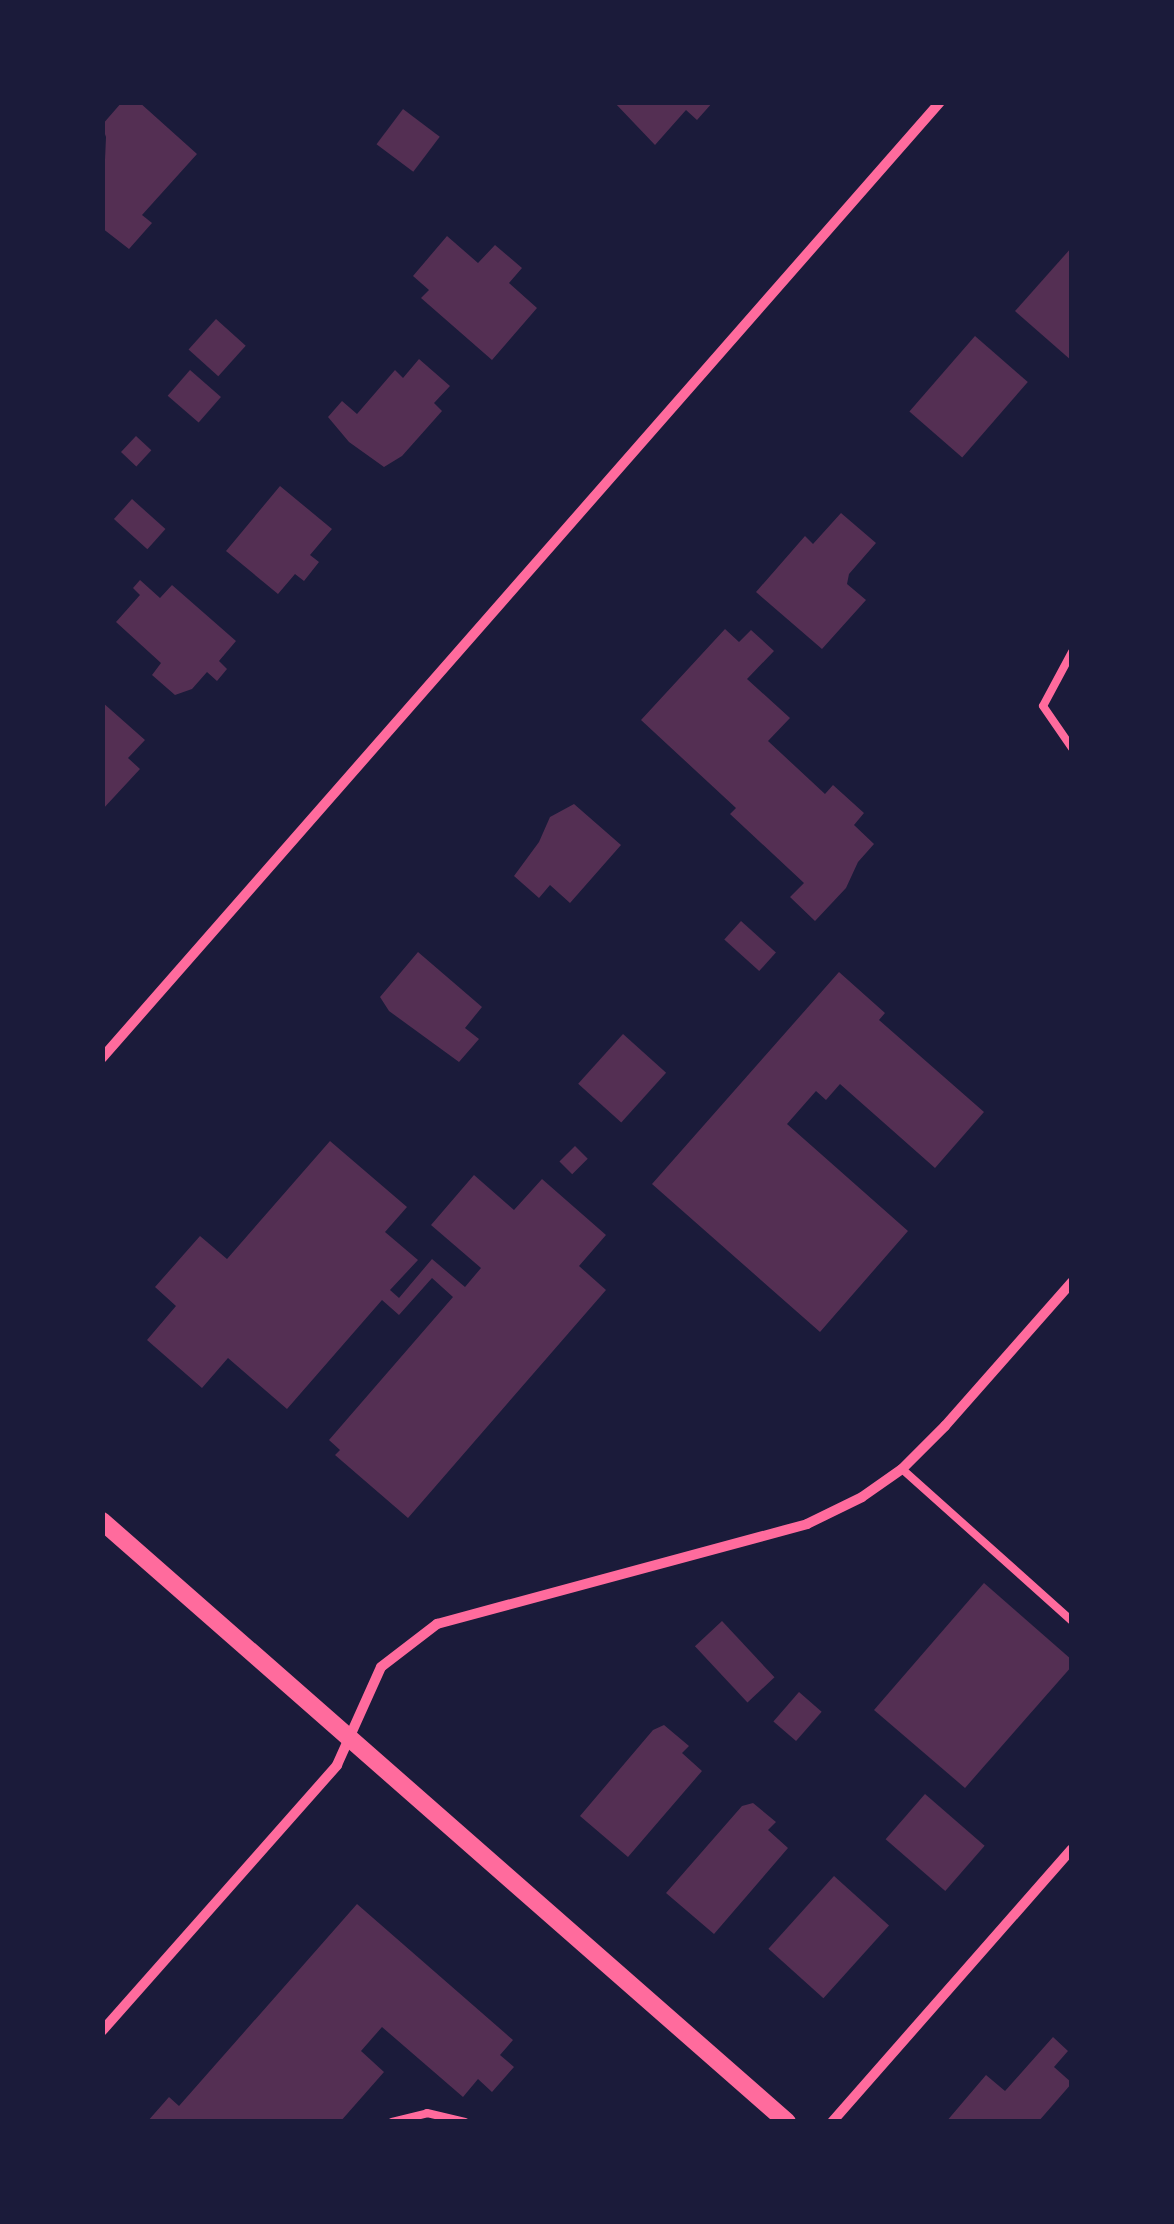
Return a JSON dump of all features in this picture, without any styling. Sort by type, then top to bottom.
[{"type":"street","points":[[102,1058],[940,102]]},
{"type":"street","points":[[102,2031],[337,1766],[381,1667],[437,1624],[807,1524],[862,1497],[902,1469],[1071,1284]]},
{"type":"street","points":[[102,1521],[787,2122]]},
{"type":"street","points":[[832,2122],[1072,1849]]},
{"type":"lane","points":[[1072,652],[1044,706],[1072,748]]},
{"type":"lane","points":[[902,1469],[1072,1621]]},
{"type":"lane","points":[[392,2122],[427,2113],[464,2122]]},
{"type":"building","points":[[122,102],[139,102],[197,154],[142,215],[152,223],[129,249],[102,228],[106,137],[102,125]]},
{"type":"building","points":[[614,102],[713,102],[697,120],[686,110],[655,145]]},
{"type":"building","points":[[403,109],[440,137],[413,172],[377,144]]},
{"type":"building","points":[[447,236],[478,263],[495,245],[522,268],[509,283],[537,308],[492,360],[421,298],[429,290],[413,276]]},
{"type":"building","points":[[1072,247],[1072,361],[1015,311]]},
{"type":"building","points":[[216,319],[246,346],[218,376],[189,349]]},
{"type":"building","points":[[975,336],[1028,382],[962,457],[909,411]]},
{"type":"building","points":[[419,359],[450,386],[434,403],[442,411],[402,456],[384,467],[349,442],[328,417],[342,401],[357,414],[395,370],[403,378]]},
{"type":"building","points":[[190,370],[221,397],[199,423],[168,396]]},
{"type":"building","points":[[136,436],[151,450],[136,466],[121,452]]},
{"type":"building","points":[[280,486],[332,529],[310,555],[319,562],[304,581],[295,574],[278,594],[226,551]]},
{"type":"building","points":[[132,499],[165,529],[147,549],[114,519]]},
{"type":"building","points":[[841,513],[876,543],[849,574],[847,584],[866,600],[822,649],[756,592],[805,536],[813,544]]},
{"type":"building","points":[[140,580],[160,598],[172,585],[236,641],[219,661],[227,669],[217,681],[207,672],[192,689],[175,695],[152,675],[161,663],[116,622],[140,595],[133,588]]},
{"type":"building","points":[[725,629],[739,642],[751,630],[774,651],[747,679],[790,718],[768,741],[825,794],[833,785],[864,813],[854,825],[874,844],[858,862],[846,888],[815,921],[790,897],[804,883],[730,814],[736,808],[641,720]]},
{"type":"building","points":[[102,702],[145,740],[128,758],[140,769],[102,810]]},
{"type":"building","points":[[574,804],[621,845],[570,903],[550,885],[539,898],[514,876],[539,842],[550,817]]},
{"type":"building","points":[[741,921],[776,952],[759,971],[724,940]]},
{"type":"building","points":[[418,952],[482,1007],[465,1028],[479,1039],[459,1062],[389,1011],[380,997]]},
{"type":"building","points":[[839,972],[885,1013],[879,1020],[984,1112],[935,1168],[840,1084],[826,1100],[816,1091],[787,1124],[908,1231],[820,1332],[652,1184]]},
{"type":"building","points":[[623,1034],[666,1073],[621,1123],[578,1084]]},
{"type":"building","points":[[330,1141],[407,1207],[385,1232],[418,1260],[390,1290],[399,1298],[432,1259],[465,1287],[481,1268],[431,1225],[474,1175],[514,1210],[542,1179],[606,1235],[579,1266],[606,1290],[408,1518],[335,1455],[340,1450],[329,1440],[453,1297],[432,1278],[399,1315],[382,1300],[287,1409],[228,1358],[202,1388],[147,1340],[176,1306],[155,1287],[200,1236],[227,1259]]},
{"type":"building","points":[[575,1146],[588,1159],[572,1174],[559,1162]]},
{"type":"building","points":[[984,1583],[1072,1660],[1072,1666],[965,1788],[874,1710]]},
{"type":"building","points":[[722,1621],[775,1677],[747,1703],[695,1646]]},
{"type":"building","points":[[799,1692],[822,1712],[796,1741],[773,1721]]},
{"type":"building","points":[[664,1725],[689,1746],[682,1753],[702,1771],[628,1857],[580,1816],[653,1730]]},
{"type":"building","points":[[925,1794],[985,1846],[945,1891],[886,1839]]},
{"type":"building","points":[[753,1803],[776,1822],[768,1830],[788,1848],[714,1934],[666,1893],[742,1806]]},
{"type":"building","points":[[834,1876],[889,1926],[823,1998],[768,1949]]},
{"type":"building","points":[[357,1904],[513,2040],[500,2055],[514,2067],[492,2092],[478,2079],[463,2097],[382,2027],[361,2051],[384,2072],[340,2122],[147,2122],[169,2097],[179,2106]]},
{"type":"building","points":[[1053,2037],[1068,2051],[1054,2067],[1072,2083],[1038,2122],[946,2122],[986,2075],[1005,2091]]}]
